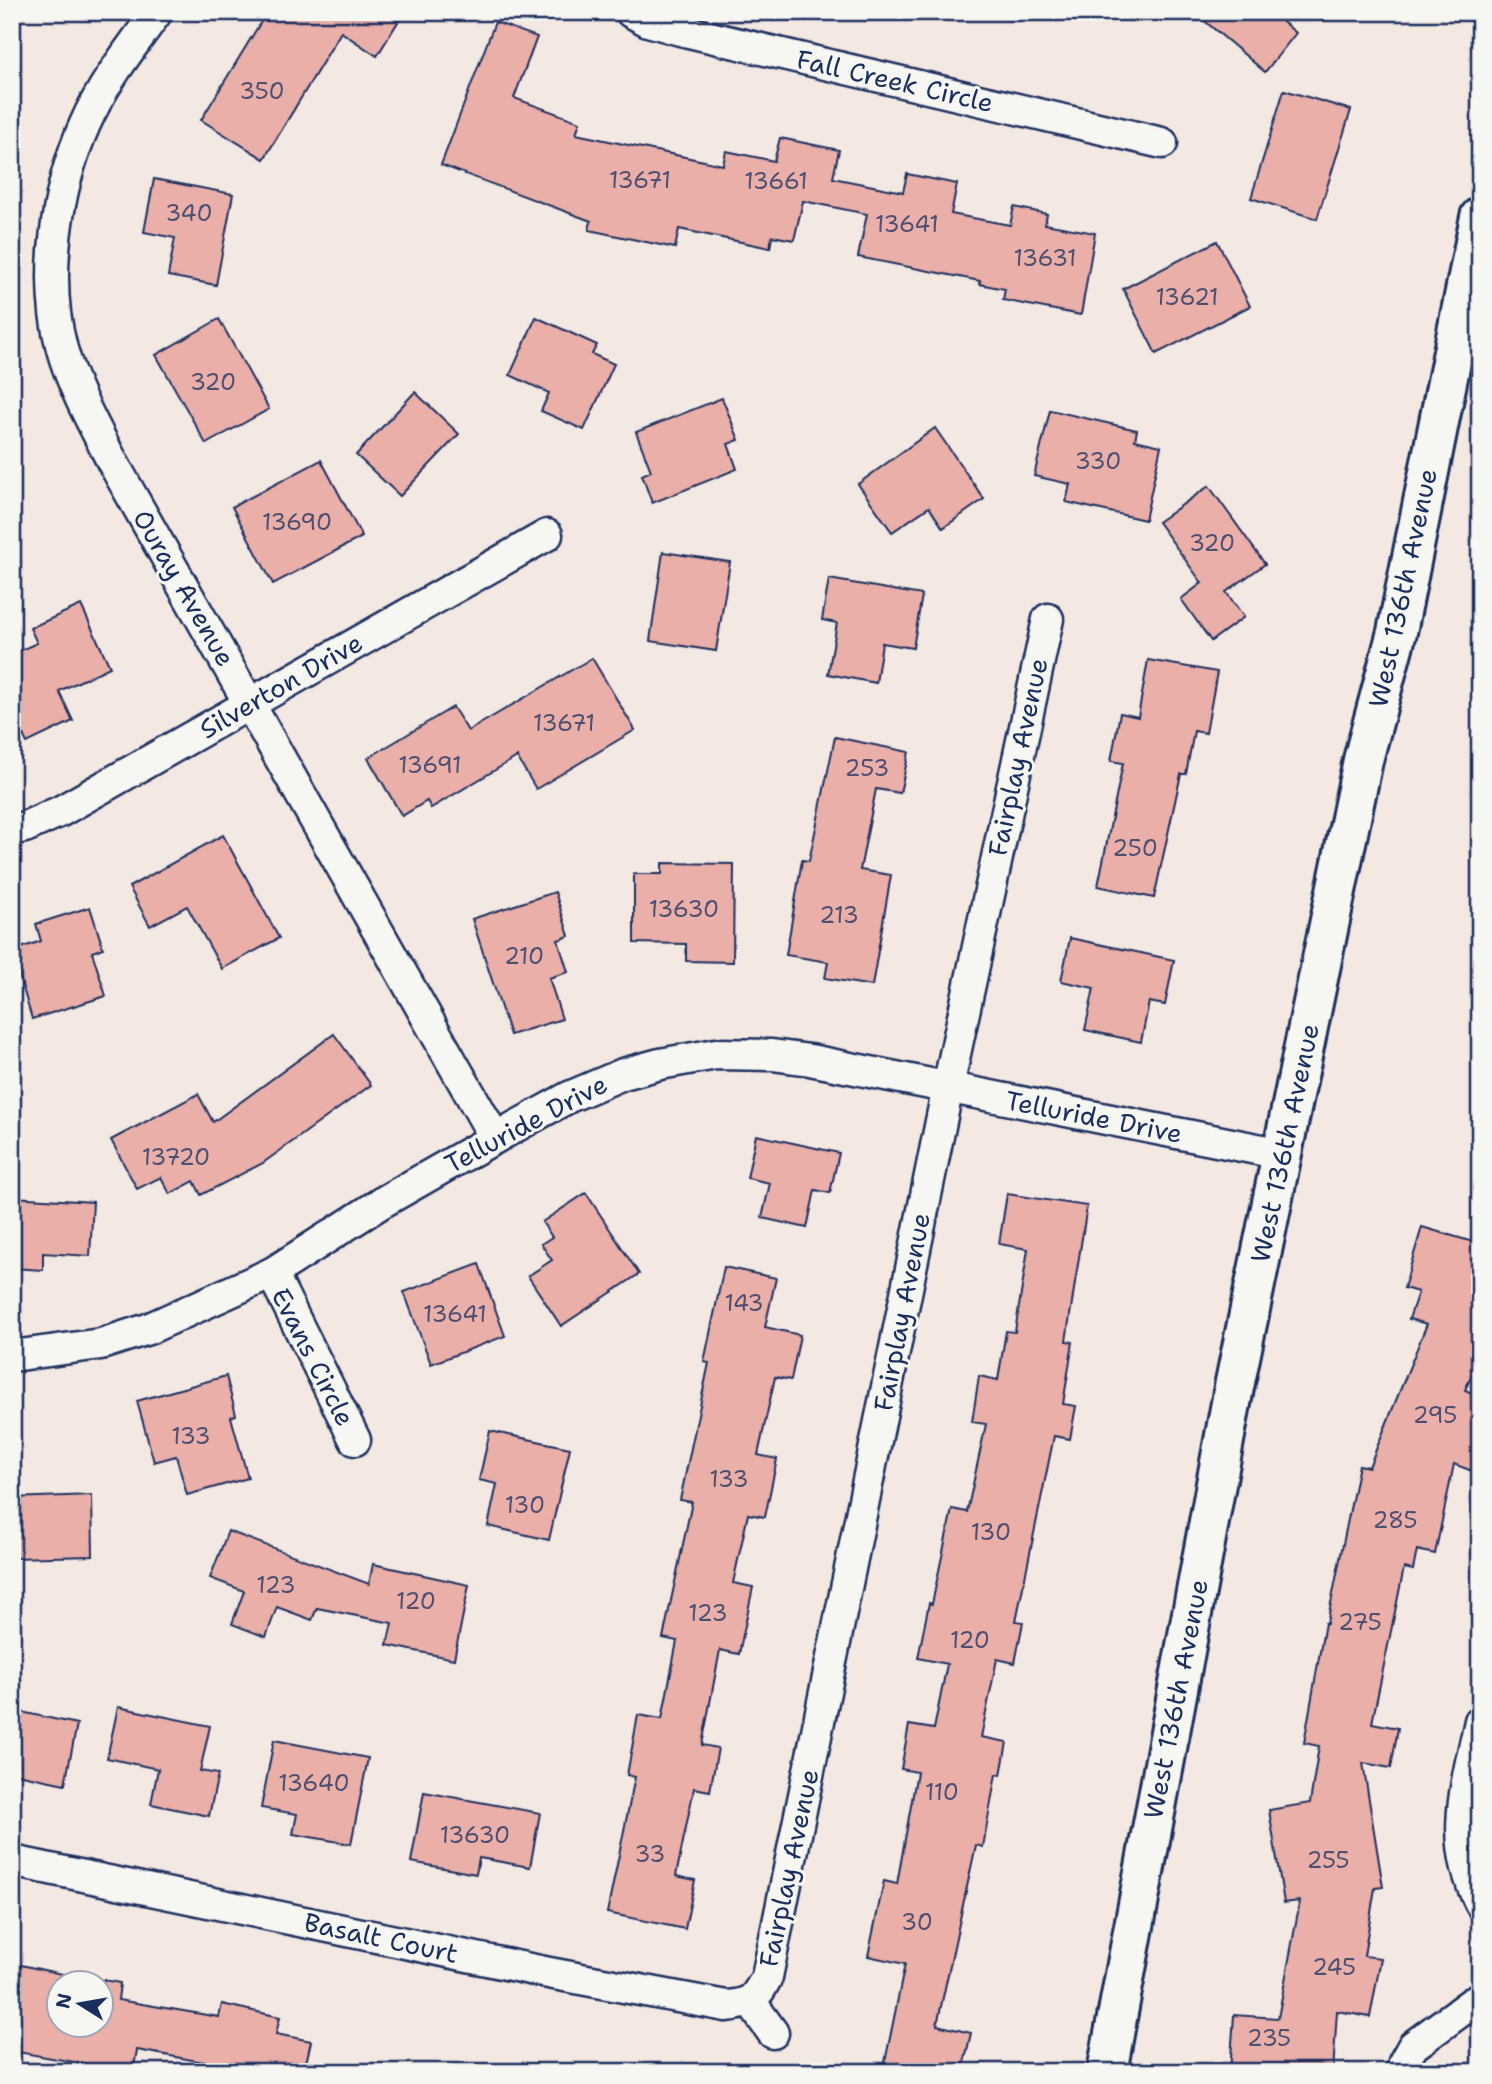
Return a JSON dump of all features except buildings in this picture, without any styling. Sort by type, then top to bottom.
[{"type":"main road","name":"West 136th Avenue","points":[[1107,2072],[1229,1414],[1363,760],[1397,632],[1480,217]]},
{"type":"street","name":"Ouray Avenue","points":[[158,12],[107,83],[85,123],[66,177],[56,228],[54,279],[62,348],[77,392],[112,461],[495,1138]]},
{"type":"street","name":"Fall Creek Circle","points":[[631,12],[648,21],[680,30],[1162,143]]},
{"type":"street","name":"Silverton Drive","points":[[12,830],[26,827],[61,811],[547,535]]},
{"type":"street","name":"Fairplay Avenue","points":[[750,2001],[757,1995],[767,1977],[948,1087],[1048,619]]},
{"type":"street","name":"Telluride Drive","points":[[12,1356],[101,1344],[148,1329],[272,1273],[381,1203],[569,1097],[623,1074],[716,1054],[772,1055],[948,1087],[1282,1154]]},
{"type":"street","name":"Evans Circle","points":[[272,1273],[355,1440]]},
{"type":"street","points":[[1480,1721],[1466,1787],[1461,1834],[1463,1854],[1472,1887],[1480,1903]]},
{"type":"street","name":"Basalt Court","points":[[12,1861],[550,1973],[726,2006],[750,2001]]},
{"type":"street","points":[[1402,2072],[1413,2046],[1480,1997]]},
{"type":"street","points":[[750,2001],[774,2034]]}]
